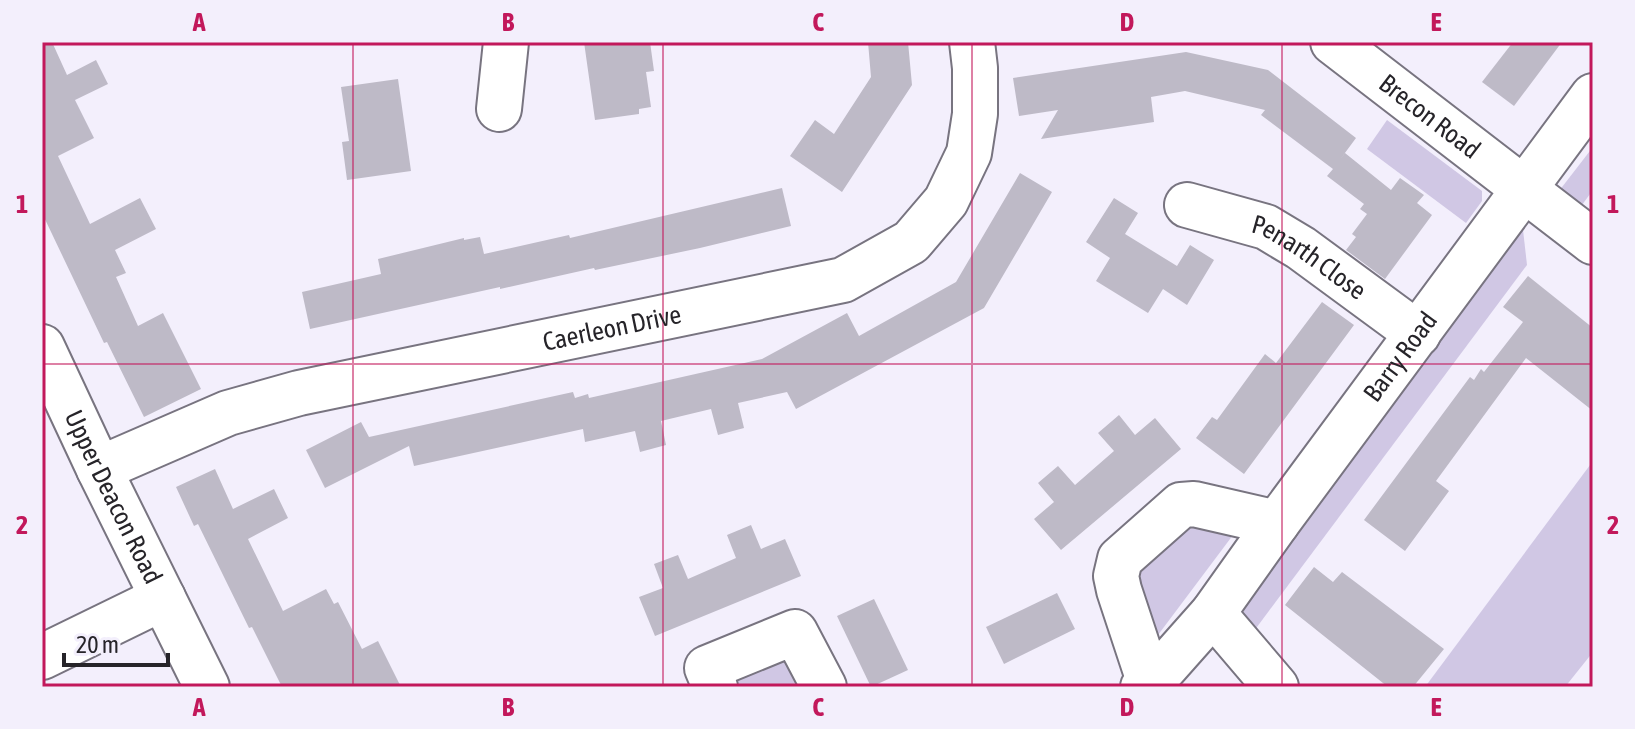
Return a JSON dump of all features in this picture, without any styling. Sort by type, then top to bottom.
[{"type":"street","points":[[499,109],[506,42]]},
{"type":"street","name":"Caerleon Drive","points":[[99,469],[228,413],[299,393],[843,280],[911,242],[946,201],[969,153],[975,114],[972,42]]},
{"type":"street","name":"Brecon Road","points":[[1333,42],[1525,189]]},
{"type":"street","name":"Barry Road","points":[[1146,686],[1213,613],[1593,96]]},
{"type":"street","points":[[1525,189],[1593,242]]},
{"type":"street","name":"Penarth Close","points":[[1187,205],[1266,227],[1301,248],[1418,334]]},
{"type":"street","name":"Upper Deacon Road","points":[[42,347],[207,687]]},
{"type":"street","name":"Barry Road","points":[[1146,686],[1116,576],[1120,559],[1181,505],[1194,504],[1277,523]]},
{"type":"street","points":[[42,657],[163,598]]},
{"type":"street","points":[[1213,613],[1276,687]]},
{"type":"street","points":[[715,687],[707,668],[795,632],[824,687]]},
{"type":"shaded area","points":[[1387,120],[1482,191],[1482,201],[1466,223],[1367,149]]},
{"type":"shaded area","points":[[1593,147],[1593,190],[1579,209],[1559,191]]},
{"type":"shaded area","points":[[1522,221],[1527,265],[1254,631],[1245,616],[1244,599]]},
{"type":"shaded area","points":[[1593,461],[1593,652],[1565,687],[1425,687]]},
{"type":"shaded area","points":[[1175,522],[1239,527],[1149,647],[1127,567]]},
{"type":"shaded area","points":[[782,657],[800,687],[739,687],[734,676]]},
{"type":"building","points":[[42,42],[52,42],[67,75],[96,60],[108,84],[75,100],[94,138],[58,156],[90,224],[140,198],[156,229],[115,250],[126,273],[116,277],[138,326],[163,313],[201,389],[144,417],[107,342],[104,343],[42,213]]},
{"type":"building","points":[[584,42],[650,42],[654,71],[646,72],[651,107],[639,109],[639,114],[595,120]]},
{"type":"building","points":[[868,42],[908,42],[912,85],[842,192],[790,156],[815,120],[834,134],[871,77]]},
{"type":"building","points":[[1513,42],[1562,42],[1514,106],[1482,82]]},
{"type":"building","points":[[1186,52],[1268,70],[1356,138],[1339,161],[1345,153],[1391,190],[1400,178],[1424,195],[1417,203],[1432,215],[1385,279],[1346,250],[1356,237],[1352,234],[1367,214],[1360,209],[1364,204],[1327,176],[1333,169],[1261,115],[1265,110],[1185,91],[1151,97],[1154,122],[1041,139],[1058,110],[1019,116],[1013,78]]},
{"type":"building","points":[[398,79],[411,171],[347,180],[342,142],[349,141],[341,87]]},
{"type":"building","points":[[1020,173],[1052,192],[984,308],[796,409],[787,392],[738,403],[744,428],[718,435],[711,409],[661,421],[666,445],[640,452],[635,431],[585,442],[583,429],[414,466],[409,446],[325,488],[306,450],[361,422],[369,437],[573,392],[575,398],[588,394],[589,398],[762,359],[847,313],[859,336],[956,282]]},
{"type":"building","points":[[782,188],[791,226],[700,248],[500,287],[310,329],[302,292],[381,274],[378,259],[480,237],[484,254],[569,235],[570,238]]},
{"type":"building","points":[[1114,198],[1138,213],[1125,234],[1177,266],[1190,245],[1214,260],[1187,305],[1163,289],[1148,313],[1096,281],[1110,258],[1086,242]]},
{"type":"building","points":[[1528,276],[1593,328],[1593,411],[1526,358],[1436,481],[1449,491],[1405,551],[1364,520],[1470,377],[1474,380],[1481,369],[1484,372],[1523,322],[1503,307]]},
{"type":"building","points":[[1322,302],[1354,325],[1244,474],[1196,438],[1212,417],[1217,420],[1265,354],[1276,363]]},
{"type":"building","points":[[1119,415],[1135,435],[1155,418],[1181,449],[1061,550],[1034,519],[1054,502],[1038,483],[1058,466],[1075,485],[1114,451],[1098,433]]},
{"type":"building","points":[[215,469],[233,509],[274,489],[288,518],[248,539],[283,611],[326,589],[334,604],[338,602],[362,649],[378,641],[401,687],[282,687],[176,487]]},
{"type":"building","points":[[751,525],[761,549],[785,539],[801,576],[655,636],[639,597],[663,588],[654,564],[678,555],[688,579],[736,558],[727,535]]},
{"type":"building","points":[[1314,567],[1333,582],[1342,572],[1444,649],[1413,687],[1388,687],[1285,605]]},
{"type":"building","points":[[1057,593],[1075,629],[1004,664],[986,627]]},
{"type":"building","points":[[874,599],[908,670],[871,687],[837,616]]}]
